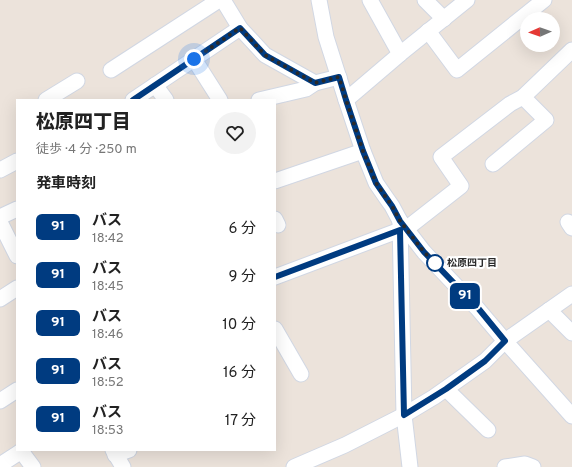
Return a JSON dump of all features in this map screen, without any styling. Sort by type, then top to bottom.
[{"type":"street","points":[[111,70],[219,0]]},
{"type":"street","points":[[224,0],[240,28],[265,55],[315,83]]},
{"type":"street","points":[[319,0],[326,37],[363,151],[376,183],[392,206],[402,227],[478,308],[505,341],[572,416]]},
{"type":"street","points":[[370,0],[400,54]]},
{"type":"street","points":[[425,0],[444,19]]},
{"type":"street","points":[[346,100],[467,0]]},
{"type":"street","points":[[428,31],[457,70],[544,0]]},
{"type":"street","points":[[134,99],[240,28]]},
{"type":"street","points":[[276,277],[402,227],[461,186],[441,157],[510,104],[523,96],[571,55]]},
{"type":"street","points":[[194,59],[219,99]]},
{"type":"street","points":[[263,99],[306,89],[315,83],[339,77]]},
{"type":"street","points":[[48,99],[77,81]]},
{"type":"street","points":[[155,85],[165,99]]},
{"type":"street","points":[[493,164],[546,120],[523,96]]},
{"type":"street","points":[[276,181],[363,151]]},
{"type":"street","points":[[0,170],[16,162]]},
{"type":"street","points":[[16,210],[1,226],[16,254]]},
{"type":"street","points":[[402,227],[404,415],[410,467]]},
{"type":"street","points":[[0,299],[16,289]]},
{"type":"street","points":[[294,467],[314,463],[345,445],[404,415],[446,389],[485,361],[505,341],[572,294]]},
{"type":"street","points":[[549,310],[572,333]]},
{"type":"street","points":[[276,331],[301,374]]},
{"type":"street","points":[[446,389],[488,430]]},
{"type":"street","points":[[0,401],[16,391]]},
{"type":"street","points":[[0,465],[21,451]]},
{"type":"street","points":[[23,451],[33,467]]},
{"type":"street","points":[[505,467],[525,464],[534,467]]},
{"type":"bus line","name":"91","points":[[134,99],[240,28],[265,55],[315,83],[339,77],[363,151],[376,183],[392,206],[400,221],[424,252],[478,308],[505,341],[485,361],[446,389],[404,415],[400,230],[276,277]]},
{"type":"place","name":"松原四丁目","points":[[435,263]]},
{"type":"route","points":[[194,59],[240,28],[265,55],[315,83],[339,77],[363,151],[376,183],[392,206],[400,221],[424,252],[435,263]]}]
